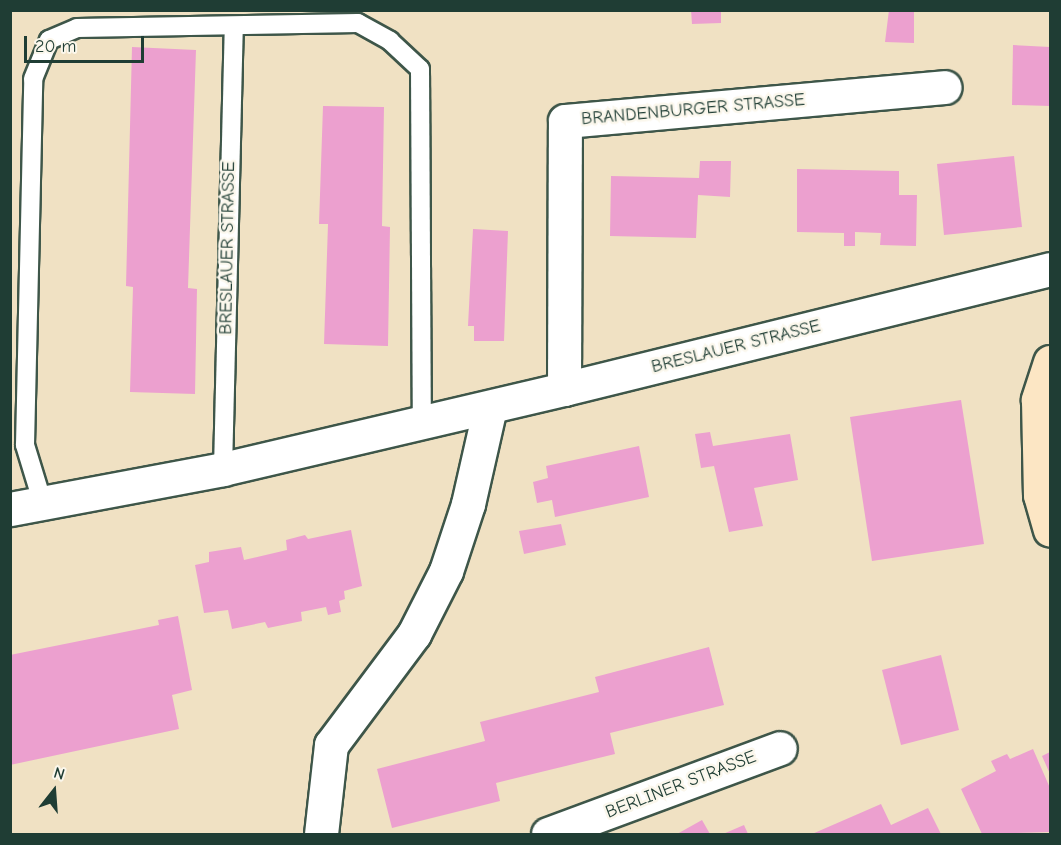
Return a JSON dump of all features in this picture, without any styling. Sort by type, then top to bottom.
[{"type":"main road","points":[[1050,362],[1038,400],[1040,495],[1050,530]]},
{"type":"street","name":"BRANDENBURGER STRASSE","points":[[564,389],[565,121],[944,87]]},
{"type":"street","name":"BRESLAUER STRASSE","points":[[10,509],[223,469],[490,407],[1050,269]]},
{"type":"street","points":[[321,834],[332,745],[414,634],[446,571],[468,504],[490,407]]},
{"type":"street","name":"BERLINER STRASSE","points":[[548,834],[780,748]]},
{"type":"lane","points":[[43,504],[25,444],[33,79],[49,40],[77,28],[358,23],[390,41],[420,69],[422,422]]},
{"type":"lane","name":"BRESLAUER STRASSE","points":[[223,469],[234,26]]},
{"type":"building","points":[[691,10],[721,10],[721,23],[692,24]]},
{"type":"building","points":[[889,10],[914,10],[914,43],[885,42]]},
{"type":"building","points":[[1013,45],[1050,47],[1050,106],[1012,105]]},
{"type":"building","points":[[132,47],[196,50],[188,288],[197,289],[195,394],[130,392],[133,287],[126,286]]},
{"type":"building","points":[[323,106],[384,107],[382,226],[390,227],[388,346],[324,344],[328,224],[319,224]]},
{"type":"building","points":[[1014,156],[1022,227],[944,235],[937,164]]},
{"type":"building","points":[[700,161],[731,161],[730,197],[698,195],[696,238],[610,236],[611,176],[699,178]]},
{"type":"building","points":[[797,169],[899,171],[899,195],[917,195],[916,246],[880,245],[881,233],[855,232],[855,246],[844,246],[844,233],[797,232]]},
{"type":"building","points":[[473,229],[508,231],[504,341],[474,341],[474,326],[468,326]]},
{"type":"building","points":[[961,400],[984,544],[872,561],[850,417]]},
{"type":"building","points":[[710,432],[713,446],[790,434],[798,480],[754,488],[763,526],[729,532],[714,466],[701,468],[695,434]]},
{"type":"building","points":[[639,446],[649,497],[555,517],[552,500],[537,503],[533,482],[548,478],[546,466]]},
{"type":"building","points":[[561,524],[566,545],[524,554],[519,531]]},
{"type":"building","points":[[351,530],[362,586],[344,591],[345,599],[339,601],[341,612],[328,615],[326,607],[301,612],[302,621],[268,628],[265,622],[232,629],[228,610],[204,613],[195,565],[209,562],[209,552],[241,547],[244,560],[287,550],[286,540],[305,535],[308,539]]},
{"type":"building","points":[[178,616],[192,690],[172,695],[179,729],[10,765],[10,655],[159,625],[158,620]]},
{"type":"building","points":[[709,647],[724,705],[610,733],[615,754],[496,783],[500,801],[392,828],[377,769],[485,741],[480,722],[599,692],[595,677]]},
{"type":"building","points":[[941,655],[959,730],[901,745],[882,670]]},
{"type":"building","points":[[1033,749],[1050,788],[1050,832],[982,834],[961,789],[996,771],[991,761],[1007,754],[1010,759]]},
{"type":"building","points":[[1050,752],[1050,774],[1042,756]]},
{"type":"building","points":[[881,804],[891,825],[928,808],[941,834],[812,834]]},
{"type":"building","points":[[702,820],[710,834],[677,834]]},
{"type":"building","points":[[744,825],[748,834],[723,834]]}]
